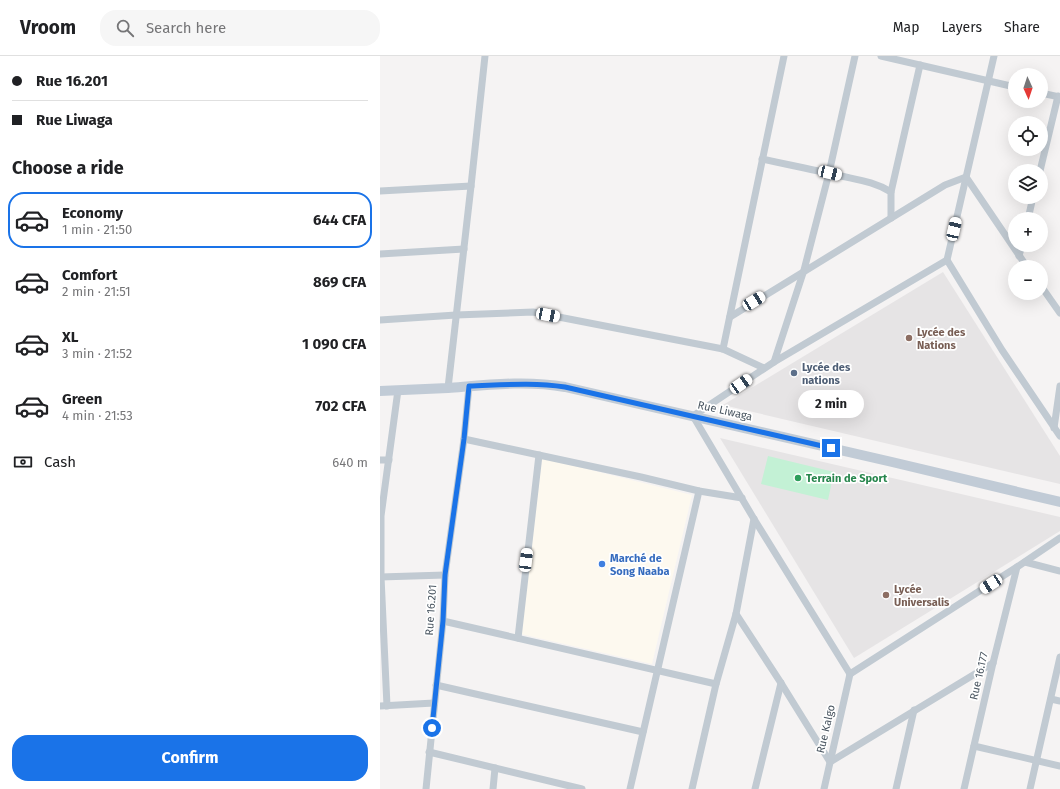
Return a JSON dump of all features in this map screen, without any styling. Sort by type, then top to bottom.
[{"type":"main road","name":"Rue Liwaga","points":[[380,391],[469,386],[531,384],[554,385],[1060,502]]},
{"type":"street","points":[[448,388],[485,56]]},
{"type":"street","points":[[723,349],[784,56]]},
{"type":"street","points":[[774,362],[804,270],[830,173],[855,56]]},
{"type":"street","points":[[881,56],[1008,85]]},
{"type":"street","points":[[994,56],[947,260],[1002,350],[1060,435]]},
{"type":"street","points":[[891,218],[891,192],[920,65]]},
{"type":"street","points":[[1042,164],[1059,96],[1048,94]]},
{"type":"street","points":[[762,159],[875,184],[891,192]]},
{"type":"street","points":[[730,317],[945,184],[966,177]]},
{"type":"street","points":[[966,177],[1022,260]]},
{"type":"street","points":[[380,191],[471,186]]},
{"type":"street","points":[[380,254],[464,249]]},
{"type":"street","points":[[1019,256],[1020,252]]},
{"type":"street","points":[[947,260],[764,368],[693,416],[754,519],[850,674],[1060,538]]},
{"type":"street","points":[[1048,296],[1060,313]]},
{"type":"street","points":[[380,320],[533,312],[723,349],[764,368]]},
{"type":"street","name":"Rue 16.201","points":[[426,789],[443,621],[445,575],[464,439],[469,386]]},
{"type":"street","points":[[1054,428],[1060,386]]},
{"type":"street","points":[[398,390],[380,516],[383,706],[434,703]]},
{"type":"street","points":[[464,439],[699,491],[742,498]]},
{"type":"street","points":[[518,638],[539,455]]},
{"type":"street","points":[[380,460],[389,460]]},
{"type":"street","points":[[630,789],[699,491]]},
{"type":"street","points":[[692,789],[716,684],[736,614],[754,519]]},
{"type":"street","points":[[1025,562],[1060,571]]},
{"type":"street","name":"Rue 16.177","points":[[964,789],[1017,567]]},
{"type":"street","points":[[381,577],[445,575]]},
{"type":"street","points":[[736,614],[782,683],[830,762],[993,663]]},
{"type":"street","points":[[443,621],[716,684]]},
{"type":"street","points":[[1030,789],[1060,657]]},
{"type":"street","name":"Rue Kalgo","points":[[824,789],[850,674]]},
{"type":"street","points":[[755,789],[782,683]]},
{"type":"street","points":[[436,685],[643,732]]},
{"type":"street","points":[[1050,699],[1060,701]]},
{"type":"street","points":[[896,789],[914,710]]},
{"type":"street","points":[[974,746],[1060,766]]},
{"type":"street","points":[[429,752],[582,789]]},
{"type":"street","points":[[493,789],[495,768]]},
{"type":"shaded area","name":"Lycée des Nations","points":[[943,272],[1060,456],[1060,484],[723,405]]},
{"type":"shaded area","name":"Lycée Universalis","points":[[720,438],[1060,517],[1060,531],[854,658]]},
{"type":"shaded area","name":"Marché de Song Naaba","points":[[542,458],[692,495],[652,664],[521,634]]},
{"type":"green space","name":"Terrain de Sport","points":[[768,456],[834,472],[828,500],[761,484]]},
{"type":"place","name":"Lycée des Nations","points":[[909,338]]},
{"type":"place","name":"Lycée des nations","points":[[794,373]]},
{"type":"place","name":"Terrain de Sport","points":[[798,478]]},
{"type":"place","name":"Marché de Song Naaba","points":[[602,564]]},
{"type":"place","name":"Lycée Universalis","points":[[886,595]]},
{"type":"route","points":[[432,728],[443,621],[445,575],[464,439],[469,386],[531,384],[554,385],[831,448]]}]
